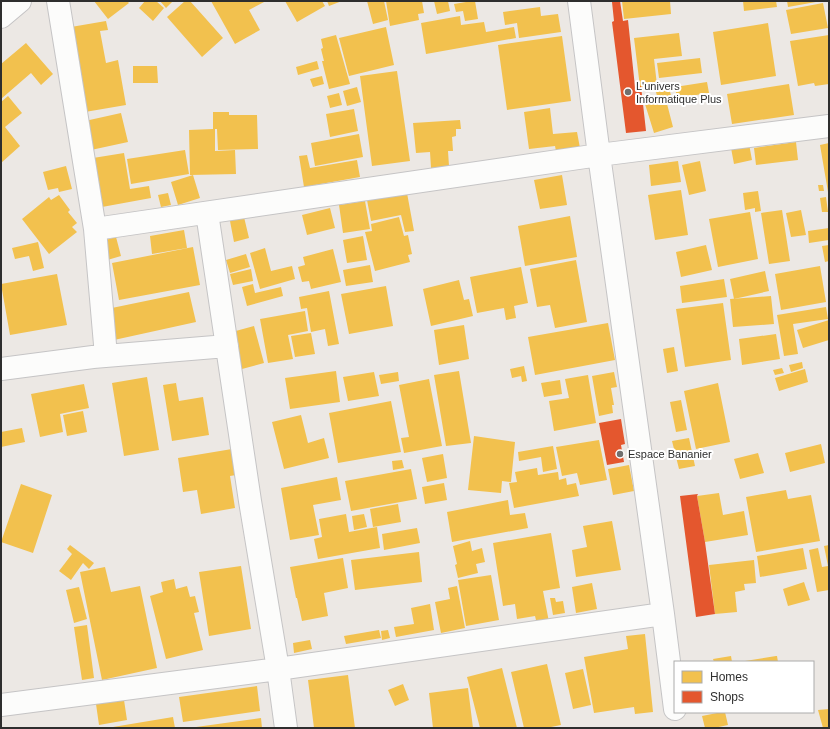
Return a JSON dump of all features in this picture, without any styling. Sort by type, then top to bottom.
[{"type":"street","points":[[1,17],[20,1]]},
{"type":"street","points":[[58,1],[95,229],[106,356]]},
{"type":"street","points":[[579,1],[674,701]]},
{"type":"street","points":[[95,229],[599,155],[829,126]]},
{"type":"street","points":[[207,213],[286,728]]},
{"type":"street","points":[[1,369],[93,357],[227,346]]},
{"type":"street","points":[[1,705],[278,669],[663,614]]},
{"type":"street","points":[[675,713],[677,728]]},
{"type":"building: Homes","points":[[94,1],[127,1],[129,3],[108,19]]},
{"type":"building: Homes","points":[[145,1],[156,1],[164,8],[153,21],[139,8]]},
{"type":"building: Homes","points":[[160,1],[173,1],[166,8]]},
{"type":"building: Homes","points":[[185,1],[190,1],[223,38],[202,57],[167,17]]},
{"type":"building: Homes","points":[[211,1],[266,1],[249,10],[260,30],[235,44]]},
{"type":"building: Homes","points":[[285,1],[322,1],[325,6],[297,22]]},
{"type":"building: Homes","points":[[327,1],[342,1],[329,6]]},
{"type":"building: Homes","points":[[367,1],[384,1],[388,20],[373,24]]},
{"type":"building: Homes","points":[[386,1],[422,1],[424,13],[418,14],[419,20],[390,26]]},
{"type":"building: Homes","points":[[434,1],[448,1],[450,11],[437,14]]},
{"type":"building: Homes","points":[[475,1],[478,19],[465,21],[463,11],[456,12],[454,4]]},
{"type":"building: Homes","points":[[622,1],[670,1],[671,14],[624,19]]},
{"type":"building: Homes","points":[[743,1],[776,1],[777,7],[744,11]]},
{"type":"building: Homes","points":[[787,1],[816,1],[816,2],[788,7]]},
{"type":"building: Homes","points":[[823,3],[828,28],[791,34],[786,10]]},
{"type":"building: Homes","points":[[540,7],[541,16],[558,14],[561,32],[519,38],[517,23],[505,25],[503,12]]},
{"type":"building: Homes","points":[[460,16],[461,25],[484,22],[486,32],[514,27],[516,38],[426,54],[421,23]]},
{"type":"building: Homes","points":[[106,21],[108,30],[100,31],[106,63],[118,60],[126,105],[85,112],[71,27]]},
{"type":"building: Homes","points":[[768,23],[776,76],[721,85],[713,32]]},
{"type":"building: Homes","points":[[386,27],[394,65],[349,76],[339,38]]},
{"type":"building: Homes","points":[[679,33],[682,56],[654,59],[657,85],[640,87],[634,38]]},
{"type":"building: Homes","points":[[336,35],[350,84],[329,89],[322,61],[324,61],[321,49],[323,48],[321,39]]},
{"type":"building: Homes","points":[[829,35],[829,84],[815,86],[814,83],[798,86],[790,41]]},
{"type":"building: Homes","points":[[562,36],[571,101],[507,110],[498,45]]},
{"type":"building: Homes","points":[[26,43],[53,74],[41,85],[31,73],[1,99],[1,64]]},
{"type":"building: Homes","points":[[700,58],[702,73],[659,78],[657,63]]},
{"type":"building: Homes","points":[[317,61],[319,69],[298,75],[296,67]]},
{"type":"building: Homes","points":[[133,66],[157,66],[158,83],[133,83]]},
{"type":"building: Homes","points":[[397,71],[410,161],[372,166],[360,76]]},
{"type":"building: Homes","points":[[322,76],[324,84],[313,87],[310,79]]},
{"type":"building: Homes","points":[[707,82],[709,93],[677,98],[675,87]]},
{"type":"building: Homes","points":[[789,84],[794,115],[732,124],[727,94]]},
{"type":"building: Homes","points":[[357,87],[361,102],[347,106],[343,91]]},
{"type":"building: Homes","points":[[669,88],[672,99],[666,100],[673,127],[654,133],[645,104],[658,100],[656,92]]},
{"type":"building: Homes","points":[[339,93],[342,105],[330,108],[327,96]]},
{"type":"building: Homes","points":[[8,96],[22,113],[5,127],[20,146],[1,163],[1,102]]},
{"type":"building: Homes","points":[[550,108],[553,134],[577,132],[580,148],[556,151],[555,146],[529,149],[524,112]]},
{"type":"building: Homes","points":[[354,109],[358,131],[330,137],[326,114]]},
{"type":"building: Homes","points":[[213,112],[229,112],[229,115],[257,115],[258,149],[218,150],[217,129],[215,129],[215,151],[235,150],[236,174],[190,175],[189,130],[213,129]]},
{"type":"building: Homes","points":[[121,113],[128,142],[91,150],[85,121]]},
{"type":"building: Homes","points":[[460,120],[461,129],[456,129],[456,136],[452,137],[453,151],[448,151],[449,166],[431,168],[430,152],[416,153],[413,123]]},
{"type":"building: Homes","points":[[359,134],[363,157],[315,166],[311,143]]},
{"type":"building: Homes","points":[[796,142],[798,160],[756,165],[754,148]]},
{"type":"building: Homes","points":[[829,143],[829,192],[828,192],[820,145]]},
{"type":"building: Homes","points":[[749,144],[752,160],[734,164],[731,148]]},
{"type":"building: Homes","points":[[185,150],[189,174],[131,184],[127,159]]},
{"type":"building: Homes","points":[[124,153],[130,189],[149,186],[151,198],[102,207],[93,158]]},
{"type":"building: Homes","points":[[307,155],[310,168],[357,160],[360,177],[304,187],[299,156]]},
{"type":"building: Homes","points":[[678,161],[681,182],[651,186],[649,165]]},
{"type":"building: Homes","points":[[700,161],[706,191],[689,195],[682,165]]},
{"type":"building: Homes","points":[[66,166],[72,189],[59,192],[58,188],[48,190],[43,172]]},
{"type":"building: Homes","points":[[193,175],[200,198],[178,205],[171,182]]},
{"type":"building: Homes","points":[[562,175],[567,205],[540,209],[534,180]]},
{"type":"building: Homes","points":[[818,185],[823,185],[824,191],[819,191]]},
{"type":"building: Homes","points":[[681,190],[688,235],[655,240],[648,195]]},
{"type":"building: Homes","points":[[758,191],[761,211],[755,212],[755,208],[745,210],[743,193]]},
{"type":"building: Homes","points":[[168,193],[171,205],[161,207],[158,195]]},
{"type":"building: Homes","points":[[407,193],[414,231],[405,232],[401,215],[371,221],[367,200]]},
{"type":"building: Homes","points":[[59,195],[70,210],[68,212],[77,223],[72,227],[77,232],[49,254],[22,219],[49,197],[51,200]]},
{"type":"building: Homes","points":[[826,197],[828,212],[822,212],[820,198]]},
{"type":"building: Homes","points":[[365,201],[370,229],[343,233],[339,205]]},
{"type":"building: Homes","points":[[330,208],[335,228],[307,235],[302,215]]},
{"type":"building: Homes","points":[[782,210],[790,261],[769,264],[761,213]]},
{"type":"building: Homes","points":[[801,210],[806,235],[791,237],[786,213]]},
{"type":"building: Homes","points":[[750,212],[758,259],[718,267],[709,219]]},
{"type":"building: Homes","points":[[570,216],[577,257],[525,266],[518,226]]},
{"type":"building: Homes","points":[[244,217],[249,238],[234,242],[230,221]]},
{"type":"building: Homes","points":[[399,217],[404,236],[408,235],[412,254],[408,255],[410,262],[375,271],[365,232],[372,231],[371,224]]},
{"type":"building: Homes","points":[[829,228],[829,240],[809,243],[808,231]]},
{"type":"building: Homes","points":[[184,230],[187,248],[152,254],[150,236]]},
{"type":"building: Homes","points":[[363,236],[367,260],[347,263],[343,240]]},
{"type":"building: Homes","points":[[116,237],[121,256],[104,261],[99,242]]},
{"type":"building: Homes","points":[[38,242],[44,268],[33,271],[29,256],[15,259],[12,248]]},
{"type":"building: Homes","points":[[706,245],[712,270],[681,277],[676,252]]},
{"type":"building: Homes","points":[[829,245],[829,261],[825,262],[822,246]]},
{"type":"building: Homes","points":[[193,247],[200,285],[119,300],[112,263]]},
{"type":"building: Homes","points":[[265,248],[271,271],[292,266],[295,279],[260,289],[250,253]]},
{"type":"building: Homes","points":[[333,249],[341,282],[311,289],[309,281],[302,282],[298,267],[305,265],[303,257]]},
{"type":"building: Homes","points":[[246,254],[250,267],[230,273],[226,260]]},
{"type":"building: Homes","points":[[576,260],[587,322],[555,328],[550,305],[537,307],[530,269]]},
{"type":"building: Homes","points":[[370,265],[373,282],[346,286],[343,270]]},
{"type":"building: Homes","points":[[820,266],[826,302],[781,310],[775,274]]},
{"type":"building: Homes","points":[[521,267],[528,303],[514,306],[516,318],[506,320],[504,308],[477,313],[470,277]]},
{"type":"building: Homes","points":[[251,269],[253,281],[233,285],[230,274]]},
{"type":"building: Homes","points":[[765,271],[769,291],[734,299],[730,279]]},
{"type":"building: Homes","points":[[57,274],[67,325],[10,335],[1,284]]},
{"type":"building: Homes","points":[[724,279],[727,297],[682,303],[680,286]]},
{"type":"building: Homes","points":[[459,280],[464,300],[469,299],[473,316],[431,326],[423,289]]},
{"type":"building: Homes","points":[[253,284],[255,293],[281,287],[283,296],[247,306],[242,287]]},
{"type":"building: Homes","points":[[386,286],[393,326],[349,334],[341,294]]},
{"type":"building: Homes","points":[[329,291],[339,344],[328,346],[325,329],[311,332],[307,308],[301,309],[299,297]]},
{"type":"building: Homes","points":[[189,292],[196,322],[114,340],[107,309]]},
{"type":"building: Homes","points":[[771,296],[774,324],[733,327],[730,299]]},
{"type":"building: Homes","points":[[723,303],[731,360],[685,367],[676,309]]},
{"type":"building: Homes","points":[[826,307],[828,319],[793,324],[798,354],[784,356],[777,315]]},
{"type":"building: Homes","points":[[305,311],[308,331],[288,335],[293,359],[268,363],[260,319]]},
{"type":"building: Homes","points":[[829,320],[829,340],[803,348],[797,330]]},
{"type":"building: Homes","points":[[608,323],[615,360],[535,375],[528,337]]},
{"type":"building: Homes","points":[[464,325],[469,359],[439,365],[434,330]]},
{"type":"building: Homes","points":[[254,326],[264,363],[242,369],[232,332]]},
{"type":"building: Homes","points":[[311,333],[315,354],[295,357],[291,336]]},
{"type":"building: Homes","points":[[776,334],[780,359],[742,365],[739,339]]},
{"type":"building: Homes","points":[[674,347],[678,371],[667,373],[663,349]]},
{"type":"building: Homes","points":[[802,362],[803,368],[791,372],[789,365]]},
{"type":"building: Homes","points":[[524,366],[527,381],[522,382],[521,376],[512,378],[510,369]]},
{"type":"building: Homes","points":[[782,368],[784,373],[775,375],[773,370]]},
{"type":"building: Homes","points":[[805,369],[808,382],[779,391],[775,378]]},
{"type":"building: Homes","points":[[336,371],[340,402],[290,409],[285,378]]},
{"type":"building: Homes","points":[[459,371],[471,443],[446,446],[434,375]]},
{"type":"building: Homes","points":[[374,372],[379,396],[348,401],[343,377]]},
{"type":"building: Homes","points":[[398,372],[399,381],[381,384],[379,375]]},
{"type":"building: Homes","points":[[614,372],[617,387],[611,388],[614,405],[612,405],[613,413],[599,416],[592,376]]},
{"type":"building: Homes","points":[[588,375],[596,423],[554,431],[549,401],[569,398],[565,379]]},
{"type":"building: Homes","points":[[147,377],[159,450],[124,456],[112,383]]},
{"type":"building: Homes","points":[[429,379],[442,446],[404,453],[401,438],[409,437],[399,385]]},
{"type":"building: Homes","points":[[560,380],[562,394],[544,397],[541,383]]},
{"type":"building: Homes","points":[[176,383],[179,401],[203,397],[209,435],[172,441],[163,385]]},
{"type":"building: Homes","points":[[718,383],[730,442],[696,449],[684,391]]},
{"type":"building: Homes","points":[[84,384],[89,408],[60,414],[63,432],[40,437],[31,394]]},
{"type":"building: Homes","points":[[681,400],[687,430],[676,432],[670,402]]},
{"type":"building: Homes","points":[[391,401],[401,452],[338,463],[329,413]]},
{"type":"building: Homes","points":[[83,411],[87,432],[67,436],[63,415]]},
{"type":"building: Homes","points":[[301,415],[308,443],[324,438],[329,458],[284,469],[272,422]]},
{"type":"building: Homes","points":[[22,428],[25,442],[1,447],[1,432]]},
{"type":"building: Homes","points":[[474,436],[515,442],[511,482],[502,481],[501,493],[468,490]]},
{"type":"building: Homes","points":[[689,438],[695,466],[679,469],[672,441]]},
{"type":"building: Homes","points":[[599,440],[607,480],[580,485],[577,473],[562,476],[556,447]]},
{"type":"building: Homes","points":[[821,444],[825,463],[790,472],[785,453]]},
{"type":"building: Homes","points":[[553,446],[557,469],[543,472],[541,457],[519,461],[518,452]]},
{"type":"building: Homes","points":[[232,449],[236,475],[230,476],[235,508],[201,514],[197,490],[183,492],[178,458]]},
{"type":"building: Homes","points":[[758,453],[764,473],[740,479],[734,459]]},
{"type":"building: Homes","points":[[443,454],[447,478],[427,482],[422,458]]},
{"type":"building: Homes","points":[[402,460],[404,468],[393,470],[392,461]]},
{"type":"building: Homes","points":[[629,465],[634,491],[613,495],[608,469]]},
{"type":"building: Homes","points":[[537,468],[538,475],[558,472],[559,480],[566,478],[567,485],[576,483],[579,496],[514,508],[509,483],[517,482],[515,472]]},
{"type":"building: Homes","points":[[411,469],[417,499],[351,511],[345,481]]},
{"type":"building: Homes","points":[[337,477],[341,500],[313,505],[319,535],[290,540],[281,488]]},
{"type":"building: Homes","points":[[444,483],[447,500],[425,504],[422,487]]},
{"type":"building: Homes","points":[[21,484],[52,495],[33,553],[1,542]]},
{"type":"building: Homes","points":[[786,490],[788,499],[811,495],[820,541],[756,552],[746,497]]},
{"type":"building: Homes","points":[[719,493],[723,515],[744,511],[748,535],[705,542],[697,496]]},
{"type":"building: Homes","points":[[508,500],[510,515],[525,513],[528,528],[452,542],[447,512]]},
{"type":"building: Homes","points":[[398,504],[401,522],[373,527],[370,509]]},
{"type":"building: Homes","points":[[346,514],[349,532],[377,527],[380,548],[318,559],[314,539],[322,537],[319,519]]},
{"type":"building: Homes","points":[[364,514],[367,527],[354,530],[352,516]]},
{"type":"building: Homes","points":[[612,521],[621,570],[576,577],[572,550],[587,547],[583,526]]},
{"type":"building: Homes","points":[[417,528],[420,543],[384,550],[382,534]]},
{"type":"building: Homes","points":[[551,533],[560,588],[543,591],[549,622],[537,624],[535,616],[517,619],[515,604],[503,606],[493,543]]},
{"type":"building: Homes","points":[[470,541],[472,551],[482,548],[485,562],[476,564],[478,573],[458,578],[453,546]]},
{"type":"building: Homes","points":[[70,545],[94,563],[89,569],[83,563],[71,580],[59,571],[72,554],[67,549]]},
{"type":"building: Homes","points":[[829,545],[829,590],[817,592],[809,550],[818,548],[822,567],[828,566],[824,546]]},
{"type":"building: Homes","points":[[803,548],[807,569],[760,577],[757,556]]},
{"type":"building: Homes","points":[[419,552],[422,582],[355,590],[351,560]]},
{"type":"building: Homes","points":[[343,558],[348,588],[319,594],[324,593],[328,616],[302,621],[290,567]]},
{"type":"building: Homes","points":[[754,560],[756,583],[744,584],[745,590],[735,592],[737,612],[715,614],[709,565]]},
{"type":"building: Homes","points":[[241,566],[251,629],[209,636],[199,572]]},
{"type":"building: Homes","points":[[105,567],[111,592],[140,586],[157,668],[102,680],[80,572]]},
{"type":"building: Homes","points":[[491,575],[499,620],[466,626],[458,580]]},
{"type":"building: Homes","points":[[174,579],[176,589],[187,586],[190,597],[195,596],[199,612],[194,613],[203,650],[166,659],[150,596],[163,592],[161,582]]},
{"type":"building: Homes","points":[[804,582],[810,600],[788,606],[783,589]]},
{"type":"building: Homes","points":[[592,583],[597,609],[576,613],[572,587]]},
{"type":"building: Homes","points":[[457,586],[465,628],[441,633],[435,602],[450,599],[448,588]]},
{"type":"building: Homes","points":[[79,587],[87,619],[74,623],[66,590]]},
{"type":"building: Homes","points":[[550,598],[555,598],[556,602],[563,601],[565,613],[553,615]]},
{"type":"building: Homes","points":[[430,604],[434,630],[396,637],[394,627],[414,624],[411,608]]},
{"type":"building: Homes","points":[[87,625],[94,678],[82,680],[74,627]]},
{"type":"building: Homes","points":[[379,630],[381,638],[346,644],[344,636]]},
{"type":"building: Homes","points":[[388,630],[390,638],[382,640],[381,631]]},
{"type":"building: Homes","points":[[645,634],[653,712],[635,714],[634,707],[594,713],[584,657],[628,649],[626,636]]},
{"type":"building: Homes","points":[[310,640],[312,649],[294,653],[293,643]]},
{"type":"building: Homes","points":[[731,656],[732,661],[714,661],[713,659]]},
{"type":"building: Homes","points":[[777,656],[778,661],[745,661]]},
{"type":"building: Homes","points":[[547,664],[561,725],[546,728],[524,728],[511,672]]},
{"type":"building: Homes","points":[[502,668],[517,728],[480,728],[467,677]]},
{"type":"building: Homes","points":[[583,669],[591,705],[573,709],[565,673]]},
{"type":"building: Homes","points":[[348,675],[355,728],[314,728],[308,680]]},
{"type":"building: Homes","points":[[403,684],[409,700],[395,706],[388,690]]},
{"type":"building: Homes","points":[[257,686],[260,711],[183,722],[179,697]]},
{"type":"building: Homes","points":[[468,688],[473,728],[433,728],[429,693]]},
{"type":"building: Homes","points":[[124,700],[127,720],[99,725],[96,704]]},
{"type":"building: Homes","points":[[829,709],[829,728],[823,728],[818,710]]},
{"type":"building: Homes","points":[[725,713],[728,725],[705,728],[702,716]]},
{"type":"building: Homes","points":[[173,717],[175,728],[113,728],[113,727]]},
{"type":"building: Homes","points":[[261,718],[262,728],[196,728],[196,727]]},
{"type":"building: Shops","points":[[620,1],[623,21],[628,20],[635,87],[641,86],[646,131],[626,133],[612,22],[614,21],[612,2]]},
{"type":"building: Shops","points":[[621,419],[625,444],[621,445],[624,462],[607,465],[599,423]]},
{"type":"building: Shops","points":[[698,494],[697,496],[715,614],[696,617],[680,496]]},
{"type":"place","name":"L'univers Informatique Plus","points":[[628,92]]},
{"type":"place","name":"Espace Bananier","points":[[620,454]]}]
